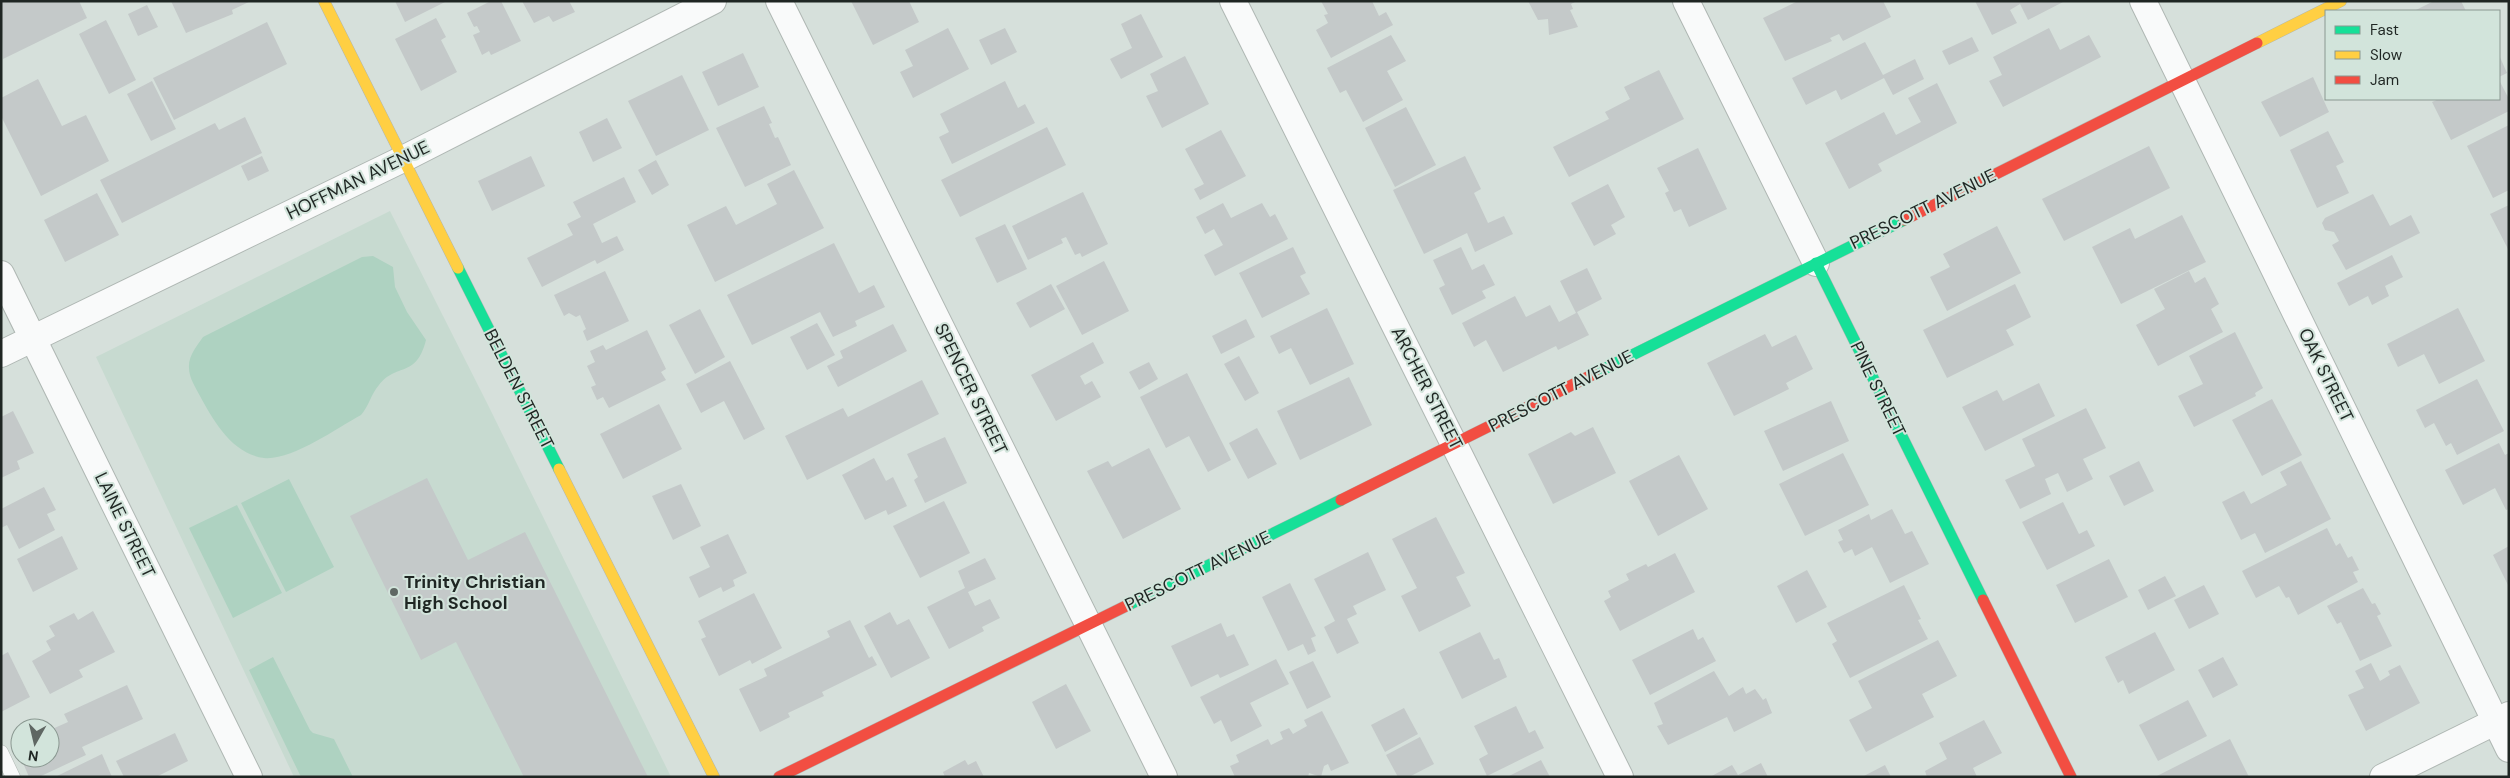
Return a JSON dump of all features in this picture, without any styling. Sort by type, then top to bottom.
[{"type":"street","name":"BELDEN STREET","points":[[324,1],[714,777]]},
{"type":"street","name":"HOFFMAN AVENUE","points":[[1,354],[403,159],[713,1]]},
{"type":"street","name":"SPENCER STREET","points":[[779,1],[1164,777]]},
{"type":"street","name":"ARCHER STREET","points":[[1233,1],[1620,777]]},
{"type":"street","name":"PINE STREET","points":[[1686,1],[2071,777]]},
{"type":"street","name":"OAK STREET","points":[[2143,1],[2502,718],[2509,749]]},
{"type":"street","name":"PRESCOTT AVENUE","points":[[779,777],[1455,444],[2342,1]]},
{"type":"street","name":"LAINE STREET","points":[[1,274],[249,777]]},
{"type":"street","points":[[2383,777],[2502,718]]},
{"type":"lane","points":[[1,752],[13,777]]},
{"type":"shaded area","name":"Trinity Christian High School","points":[[390,211],[489,407],[671,777],[294,777],[96,357]]},
{"type":"green space","points":[[373,256],[393,267],[395,287],[407,312],[426,340],[417,360],[386,378],[376,389],[361,415],[314,442],[275,458],[264,458],[242,450],[233,443],[218,425],[205,405],[190,375],[189,364],[191,355],[203,337],[362,257]]},
{"type":"green space","points":[[289,479],[334,567],[286,592],[241,503]]},
{"type":"green space","points":[[237,505],[282,593],[233,618],[189,528]]},
{"type":"green space","points":[[273,657],[310,730],[313,733],[334,739],[353,777],[301,777],[249,670]]},
{"type":"building","points":[[1,1],[79,1],[87,18],[3,59]]},
{"type":"building","points":[[171,1],[251,1],[232,10],[233,14],[186,33]]},
{"type":"building","points":[[395,1],[447,1],[405,22]]},
{"type":"building","points":[[491,1],[501,1],[521,41],[491,55],[489,51],[482,55],[473,35],[480,32],[477,26],[474,27],[467,13]]},
{"type":"building","points":[[522,1],[569,1],[575,12],[553,22],[549,16],[534,23]]},
{"type":"building","points":[[851,1],[909,1],[919,22],[873,45]]},
{"type":"building","points":[[1321,1],[1372,1],[1379,16],[1386,12],[1393,25],[1331,58],[1316,30],[1328,23],[1324,15],[1328,14]]},
{"type":"building","points":[[1528,1],[1577,1],[1571,4],[1573,9],[1570,10],[1578,27],[1549,35],[1548,19],[1538,20]]},
{"type":"building","points":[[1798,1],[1883,1],[1891,17],[1843,41],[1839,34],[1830,38],[1832,41],[1785,61],[1763,18]]},
{"type":"building","points":[[1975,1],[2065,1],[2028,20],[2020,4],[2010,10],[2017,23],[1992,35]]},
{"type":"building","points":[[2434,1],[2461,1],[2466,10],[2416,10]]},
{"type":"building","points":[[147,5],[158,27],[138,36],[128,14]]},
{"type":"building","points":[[1141,14],[1163,57],[1121,79],[1110,59],[1132,48],[1121,24]]},
{"type":"building","points":[[436,18],[446,37],[441,40],[457,72],[421,91],[395,39]]},
{"type":"building","points":[[106,20],[136,80],[109,94],[79,34]]},
{"type":"building","points":[[267,22],[287,64],[174,120],[153,78]]},
{"type":"building","points":[[948,28],[969,69],[913,98],[900,72],[913,66],[905,50]]},
{"type":"building","points":[[1005,28],[1017,52],[991,65],[979,40]]},
{"type":"building","points":[[2049,28],[2060,50],[2089,35],[2101,57],[2003,107],[1989,81],[2002,75],[1993,57]]},
{"type":"building","points":[[1391,35],[1406,61],[1387,71],[1403,100],[1363,122],[1346,90],[1340,93],[1327,68]]},
{"type":"building","points":[[1972,37],[1979,51],[1949,65],[1942,51]]},
{"type":"building","points":[[1865,42],[1883,75],[1915,59],[1924,79],[1893,95],[1884,78],[1841,100],[1836,90],[1806,105],[1792,78]]},
{"type":"building","points":[[743,53],[759,87],[718,106],[702,72]]},
{"type":"building","points":[[1185,56],[1209,104],[1162,128],[1146,96],[1158,91],[1150,74]]},
{"type":"building","points":[[2500,57],[2507,73],[2500,76]]},
{"type":"building","points":[[1659,70],[1684,119],[1569,177],[1553,147],[1609,119],[1605,112],[1630,99],[1624,87]]},
{"type":"building","points":[[682,75],[709,130],[656,156],[628,101]]},
{"type":"building","points":[[2313,77],[2329,112],[2280,137],[2261,102]]},
{"type":"building","points":[[38,79],[62,126],[86,115],[109,161],[41,196],[1,116],[1,98]]},
{"type":"building","points":[[152,81],[176,129],[151,141],[127,94]]},
{"type":"building","points":[[1005,81],[1018,108],[1025,104],[1035,123],[952,164],[939,137],[949,132],[940,114]]},
{"type":"building","points":[[2500,82],[2509,99],[2509,111],[2451,140],[2432,102],[2437,100],[2500,100]]},
{"type":"building","points":[[1937,83],[1957,123],[1878,164],[1882,171],[1849,189],[1825,143],[1884,112],[1896,135],[1921,122],[1908,98]]},
{"type":"building","points":[[764,106],[772,123],[769,124],[775,138],[778,137],[791,165],[745,187],[716,128]]},
{"type":"building","points":[[1406,107],[1436,165],[1395,187],[1365,128]]},
{"type":"building","points":[[245,117],[262,153],[122,223],[100,180],[215,123],[219,130]]},
{"type":"building","points":[[607,118],[622,148],[593,162],[579,132]]},
{"type":"building","points":[[2509,125],[2509,190],[2493,198],[2467,146]]},
{"type":"building","points":[[1047,127],[1066,165],[960,217],[941,180]]},
{"type":"building","points":[[1221,130],[1246,176],[1200,200],[1194,189],[1204,184],[1185,149]]},
{"type":"building","points":[[2328,131],[2344,162],[2336,166],[2349,193],[2317,208],[2290,150]]},
{"type":"building","points":[[2149,146],[2170,188],[2064,241],[2042,199]]},
{"type":"building","points":[[1698,148],[1727,209],[1689,227],[1681,209],[1674,212],[1665,193],[1669,191],[1657,168]]},
{"type":"building","points":[[262,156],[269,171],[248,181],[241,166]]},
{"type":"building","points":[[531,156],[545,186],[492,211],[478,181]]},
{"type":"building","points":[[1465,156],[1481,189],[1474,193],[1488,223],[1504,216],[1513,234],[1475,252],[1467,233],[1424,254],[1393,190]]},
{"type":"building","points":[[656,160],[669,185],[652,195],[638,170]]},
{"type":"building","points":[[794,170],[824,228],[715,282],[687,225],[726,206],[736,225],[777,204],[767,184]]},
{"type":"building","points":[[624,177],[636,202],[593,224],[602,243],[617,236],[624,250],[597,264],[595,260],[542,287],[527,258],[573,235],[567,224],[581,217],[573,202]]},
{"type":"building","points":[[1608,184],[1625,217],[1611,225],[1616,234],[1594,246],[1571,203]]},
{"type":"building","points":[[1083,192],[1108,244],[1082,257],[1080,253],[1075,255],[1066,237],[1061,239],[1063,243],[1028,260],[1012,226]]},
{"type":"building","points":[[97,193],[119,235],[65,262],[44,220]]},
{"type":"building","points":[[2373,194],[2390,226],[2411,215],[2420,233],[2346,270],[2332,245],[2339,241],[2334,232],[2325,230],[2322,223],[2325,218]]},
{"type":"building","points":[[1223,203],[1231,218],[1262,203],[1270,217],[1275,214],[1288,239],[1215,276],[1204,255],[1223,245],[1214,229],[1205,234],[1196,217]]},
{"type":"building","points":[[2509,205],[2509,251],[2490,214]]},
{"type":"building","points":[[2182,215],[2206,262],[2121,304],[2092,247],[2130,228],[2135,239]]},
{"type":"building","points":[[1005,224],[1027,269],[997,283],[975,238]]},
{"type":"building","points":[[1997,226],[2021,273],[1947,311],[1930,277],[1950,267],[1943,254]]},
{"type":"building","points":[[834,243],[859,293],[874,285],[885,307],[855,321],[857,326],[833,337],[820,312],[752,345],[727,295]]},
{"type":"building","points":[[1293,247],[1306,273],[1300,276],[1310,294],[1262,318],[1239,273]]},
{"type":"building","points":[[1461,247],[1472,270],[1484,264],[1495,285],[1482,291],[1486,298],[1452,315],[1439,288],[1445,285],[1433,260]]},
{"type":"building","points":[[2392,255],[2403,277],[2385,286],[2389,296],[2372,305],[2368,296],[2349,306],[2337,283]]},
{"type":"building","points":[[1104,261],[1129,311],[1082,335],[1056,286]]},
{"type":"building","points":[[1587,268],[1602,299],[1577,312],[1589,335],[1558,350],[1556,346],[1503,372],[1486,340],[1474,347],[1462,323],[1515,296],[1526,317],[1550,305],[1559,322],[1576,313],[1560,281]]},
{"type":"building","points":[[605,271],[629,321],[587,341],[583,331],[586,329],[580,315],[576,317],[569,313],[564,316],[554,295]]},
{"type":"building","points":[[2189,271],[2195,283],[2205,277],[2219,304],[2211,309],[2223,332],[2158,366],[2136,325],[2165,309],[2154,289]]},
{"type":"building","points":[[1051,284],[1065,309],[1030,328],[1016,303]]},
{"type":"building","points":[[2015,284],[2031,317],[2006,330],[2014,345],[1947,378],[1923,330]]},
{"type":"building","points":[[1327,308],[1354,364],[1310,385],[1291,348],[1279,354],[1270,336]]},
{"type":"building","points":[[2458,308],[2485,361],[2439,384],[2424,354],[2398,367],[2387,344]]},
{"type":"building","points":[[700,309],[725,357],[695,374],[669,325]]},
{"type":"building","points":[[1246,319],[1255,337],[1221,354],[1212,336]]},
{"type":"building","points":[[817,323],[835,355],[807,370],[790,337]]},
{"type":"building","points":[[893,324],[907,351],[838,387],[827,366],[843,358],[840,351]]},
{"type":"building","points":[[647,330],[666,369],[661,372],[666,380],[609,408],[603,397],[597,400],[591,387],[596,385],[587,366],[595,362],[590,351],[603,345],[606,350]]},
{"type":"building","points":[[2235,332],[2263,388],[2255,393],[2256,396],[2194,427],[2178,396],[2203,384],[2189,356]]},
{"type":"building","points":[[1765,334],[1772,347],[1796,335],[1813,369],[1786,383],[1789,389],[1734,416],[1707,363]]},
{"type":"building","points":[[1093,342],[1104,363],[1080,376],[1085,385],[1092,381],[1101,397],[1056,421],[1031,375]]},
{"type":"building","points":[[1239,356],[1259,393],[1245,401],[1224,364]]},
{"type":"building","points":[[730,361],[765,429],[744,440],[724,401],[701,413],[686,384]]},
{"type":"building","points":[[1149,362],[1158,379],[1139,390],[1129,372]]},
{"type":"building","points":[[1187,373],[1231,460],[1208,472],[1189,436],[1166,448],[1140,397]]},
{"type":"building","points":[[1349,377],[1372,425],[1300,460],[1277,411]]},
{"type":"building","points":[[2477,379],[2504,431],[2457,455],[2451,443],[2446,446],[2434,423],[2425,428],[2416,410]]},
{"type":"building","points":[[922,380],[939,414],[807,480],[785,436],[843,408],[848,417]]},
{"type":"building","points":[[2039,383],[2055,416],[1985,451],[1962,407],[1997,390],[2003,401]]},
{"type":"building","points":[[2272,399],[2302,455],[2262,476],[2232,420]]},
{"type":"building","points":[[1831,401],[1849,441],[1783,471],[1764,431]]},
{"type":"building","points":[[659,404],[682,449],[623,479],[600,434]]},
{"type":"building","points":[[2086,408],[2106,448],[2083,459],[2093,479],[2067,492],[2058,473],[2045,479],[2051,494],[2020,509],[2005,480],[2035,466],[2022,439]]},
{"type":"building","points":[[13,411],[34,453],[17,461],[20,469],[1,478],[1,417]]},
{"type":"building","points":[[1593,427],[1616,473],[1553,504],[1528,454],[1571,432],[1575,436]]},
{"type":"building","points":[[1257,428],[1277,464],[1248,479],[1229,443]]},
{"type":"building","points":[[945,437],[967,483],[925,503],[914,480],[918,477],[907,454]]},
{"type":"building","points":[[2499,443],[2505,455],[2509,453],[2509,509],[2506,510],[2495,488],[2463,505],[2445,470]]},
{"type":"building","points":[[1149,448],[1181,509],[1123,539],[1087,471],[1108,461],[1112,467]]},
{"type":"building","points":[[1843,453],[1869,505],[1805,536],[1779,484]]},
{"type":"building","points":[[1679,455],[1708,509],[1658,536],[1629,481]]},
{"type":"building","points":[[874,458],[886,481],[893,477],[907,506],[888,515],[886,510],[865,520],[842,475]]},
{"type":"building","points":[[2139,461],[2154,491],[2124,506],[2109,476]]},
{"type":"building","points":[[2301,461],[2331,519],[2265,553],[2255,533],[2241,540],[2222,502],[2244,491],[2251,504],[2287,485],[2280,472]]},
{"type":"building","points":[[427,478],[468,560],[525,532],[648,777],[524,777],[456,642],[421,660],[350,516]]},
{"type":"building","points":[[681,484],[701,526],[673,540],[652,496]]},
{"type":"building","points":[[44,487],[56,510],[47,514],[55,530],[19,549],[7,525],[1,528],[1,509]]},
{"type":"building","points":[[944,501],[970,553],[920,578],[893,526]]},
{"type":"building","points":[[2063,502],[2079,534],[2087,530],[2095,546],[2047,570],[2022,522]]},
{"type":"building","points":[[1892,509],[1905,534],[1912,531],[1929,564],[1890,583],[1872,547],[1855,556],[1852,549],[1844,553],[1838,542],[1843,540],[1838,530],[1869,514],[1871,520]]},
{"type":"building","points":[[1436,517],[1465,573],[1456,577],[1471,606],[1419,632],[1401,596],[1417,588],[1392,539]]},
{"type":"building","points":[[2327,528],[2336,546],[2340,543],[2348,558],[2352,556],[2359,570],[2353,572],[2358,582],[2298,615],[2289,597],[2286,598],[2279,586],[2256,598],[2242,571]]},
{"type":"building","points":[[728,534],[747,573],[733,580],[735,586],[723,592],[721,587],[699,598],[689,577],[710,567],[700,547]]},
{"type":"building","points":[[62,536],[78,569],[33,592],[17,559]]},
{"type":"building","points":[[2509,546],[2509,587],[2493,555]]},
{"type":"building","points":[[1368,552],[1386,590],[1353,606],[1357,614],[1347,619],[1359,643],[1337,654],[1324,627],[1335,621],[1314,579]]},
{"type":"building","points":[[1675,553],[1695,592],[1620,631],[1604,601],[1611,597],[1608,591],[1629,580],[1626,574],[1646,564],[1648,567]]},
{"type":"building","points":[[985,558],[996,579],[968,592],[975,606],[990,599],[1000,618],[982,627],[984,631],[949,649],[927,607],[965,588],[958,571]]},
{"type":"building","points":[[2109,559],[2128,597],[2075,623],[2056,585]]},
{"type":"building","points":[[1807,570],[1827,607],[1796,623],[1777,586]]},
{"type":"building","points":[[2165,576],[2176,596],[2148,610],[2138,590]]},
{"type":"building","points":[[1290,583],[1316,636],[1311,638],[1316,651],[1308,655],[1303,644],[1288,651],[1262,597]]},
{"type":"building","points":[[1904,585],[1921,619],[1918,620],[1928,639],[1850,678],[1832,644],[1837,641],[1827,623]]},
{"type":"building","points":[[2204,585],[2219,614],[2189,629],[2174,600]]},
{"type":"building","points":[[2363,588],[2372,604],[2375,603],[2381,614],[2377,616],[2392,646],[2360,661],[2341,622],[2337,624],[2327,606]]},
{"type":"building","points":[[754,593],[782,648],[752,664],[750,660],[719,676],[701,639],[706,637],[698,621]]},
{"type":"building","points":[[93,611],[115,652],[79,670],[83,677],[50,694],[32,661],[51,650],[46,641],[55,636],[49,626],[74,613],[78,620]]},
{"type":"building","points":[[890,612],[897,625],[909,619],[930,658],[891,678],[864,626]]},
{"type":"building","points":[[850,620],[869,658],[872,656],[877,665],[822,692],[824,696],[788,713],[790,717],[760,732],[739,689],[767,676],[764,669],[830,637],[827,631]]},
{"type":"building","points":[[1221,623],[1227,637],[1234,634],[1249,665],[1220,678],[1218,674],[1191,687],[1171,646]]},
{"type":"building","points":[[1693,629],[1698,640],[1703,637],[1716,661],[1650,695],[1632,660]]},
{"type":"building","points":[[1480,632],[1494,660],[1499,658],[1507,677],[1462,699],[1439,652]]},
{"type":"building","points":[[2155,632],[2175,670],[2129,694],[2123,680],[2118,683],[2105,657]]},
{"type":"building","points":[[1938,640],[1957,676],[1922,694],[1934,717],[1866,752],[1849,720],[1872,708],[1858,681]]},
{"type":"building","points":[[8,652],[30,697],[1,712],[1,656]]},
{"type":"building","points":[[2223,657],[2238,685],[2213,698],[2198,670]]},
{"type":"building","points":[[1276,659],[1289,684],[1250,703],[1262,726],[1231,742],[1221,720],[1214,724],[1200,697]]},
{"type":"building","points":[[1313,661],[1331,697],[1307,709],[1289,672]]},
{"type":"building","points":[[2371,663],[2380,681],[2390,675],[2388,671],[2400,665],[2420,703],[2366,731],[2348,695],[2364,688],[2355,671]]},
{"type":"building","points":[[1714,671],[1729,696],[1743,687],[1746,694],[1755,689],[1763,700],[1766,698],[1772,713],[1734,732],[1727,717],[1668,745],[1657,726],[1663,724],[1654,703]]},
{"type":"building","points":[[1066,684],[1091,731],[1056,749],[1032,702]]},
{"type":"building","points":[[127,685],[143,719],[82,747],[86,755],[60,767],[60,726],[68,722],[64,714]]},
{"type":"building","points":[[2188,700],[2207,736],[2158,761],[2139,725]]},
{"type":"building","points":[[1516,706],[1529,733],[1535,730],[1544,748],[1487,776],[1479,759],[1488,754],[1474,726]]},
{"type":"building","points":[[1404,708],[1418,734],[1385,752],[1371,725]]},
{"type":"building","points":[[1322,711],[1349,763],[1331,771],[1328,764],[1324,766],[1321,777],[1309,773],[1308,777],[1235,777],[1230,766],[1239,762],[1236,755],[1268,739],[1271,745],[1283,739],[1280,732],[1289,728],[1293,734],[1307,726],[1304,720]]},
{"type":"building","points":[[1984,720],[2002,753],[1973,768],[1977,777],[1927,777],[1925,771],[1947,759],[1939,743]]},
{"type":"building","points":[[175,733],[188,761],[156,777],[124,777],[116,761]]},
{"type":"building","points":[[1420,737],[1434,764],[1409,777],[1398,777],[1386,755]]},
{"type":"building","points":[[2230,739],[2249,777],[2155,777]]},
{"type":"building","points":[[102,754],[112,777],[55,777]]},
{"type":"building","points":[[965,760],[968,765],[976,761],[984,777],[945,777],[943,772]]},
{"type":"building","points":[[1541,760],[1550,777],[1507,777]]},
{"type":"building","points":[[1761,763],[1768,777],[1710,777],[1732,765],[1738,775]]},
{"type":"building","points":[[1885,765],[1891,777],[1862,777]]},
{"type":"building","points":[[25,768],[58,768],[39,777],[29,777]]},
{"type":"traffic: fast","points":[[1594,374],[1904,220]]},
{"type":"traffic: fast","points":[[1816,263],[1983,600]]},
{"type":"traffic: fast","points":[[458,268],[559,469]]},
{"type":"traffic: fast","points":[[1128,605],[1341,500]]},
{"type":"traffic: slow","points":[[324,1],[458,268]]},
{"type":"traffic: slow","points":[[2257,43],[2341,1]]},
{"type":"traffic: slow","points":[[559,469],[714,777]]},
{"type":"traffic: jam","points":[[1904,220],[2257,43]]},
{"type":"traffic: jam","points":[[1341,500],[1594,374]]},
{"type":"traffic: jam","points":[[1983,600],[2071,777]]},
{"type":"traffic: jam","points":[[779,777],[1128,605]]},
{"type":"place","name":"Trinity Christian High School","points":[[394,592]]}]
